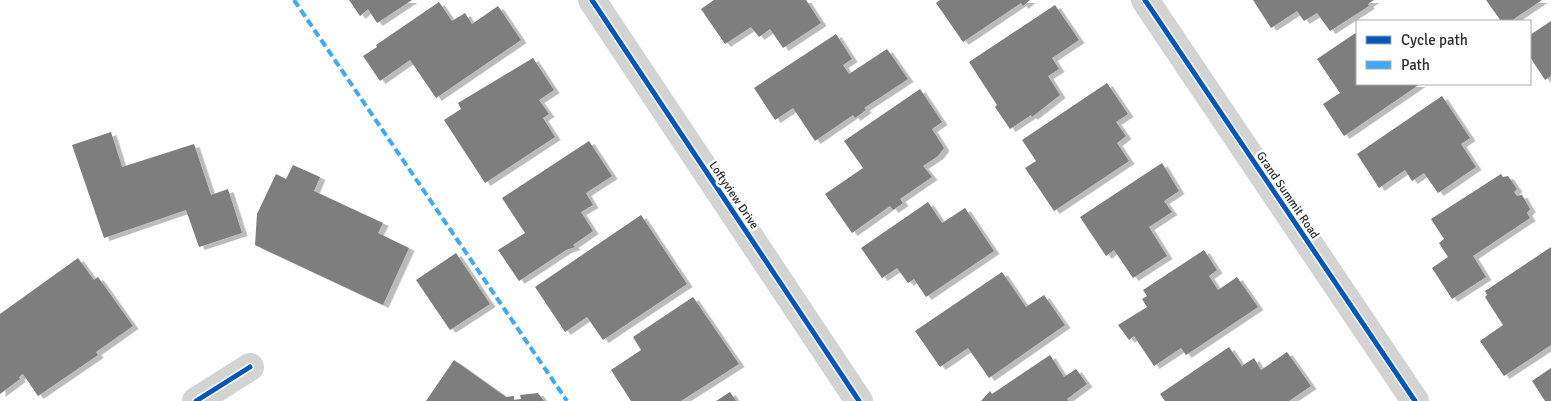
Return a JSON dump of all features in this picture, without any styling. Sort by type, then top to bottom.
[{"type":"street","name":"Loftyview Drive","points":[[592,0],[859,401]]},
{"type":"street","name":"Grand Summit Road","points":[[1145,0],[1415,401]]},
{"type":"street","points":[[196,401],[250,367]]},
{"type":"building","points":[[349,0],[412,0],[377,23],[368,9],[360,16]]},
{"type":"building","points":[[714,0],[806,0],[821,23],[783,48],[770,29],[759,37],[751,27],[725,44],[701,9]]},
{"type":"building","points":[[940,0],[1030,0],[1023,6],[1021,3],[963,42],[936,3]]},
{"type":"building","points":[[1253,0],[1374,0],[1368,4],[1369,6],[1330,31],[1317,13],[1304,21],[1297,11],[1271,28]]},
{"type":"building","points":[[1486,0],[1542,0],[1512,20],[1500,20]]},
{"type":"building","points":[[439,2],[452,21],[465,13],[472,24],[498,6],[521,40],[436,98],[410,60],[380,81],[363,56]]},
{"type":"building","points":[[1055,5],[1079,40],[1052,58],[1059,69],[1048,76],[1060,95],[1032,117],[1031,115],[1010,129],[969,62]]},
{"type":"building","points":[[1551,21],[1551,76],[1545,80],[1531,59],[1531,34]]},
{"type":"building","points":[[1356,33],[1356,85],[1419,85],[1344,136],[1323,104],[1340,93],[1317,59]]},
{"type":"building","points":[[836,34],[852,59],[843,65],[849,74],[887,49],[908,79],[864,108],[866,110],[855,118],[853,115],[815,141],[793,108],[775,120],[754,88]]},
{"type":"building","points":[[533,58],[554,90],[539,100],[549,114],[543,118],[555,137],[485,183],[444,120],[461,109],[458,103]]},
{"type":"building","points":[[1107,83],[1128,114],[1116,122],[1126,136],[1117,143],[1129,161],[1054,211],[1025,168],[1036,161],[1022,140]]},
{"type":"building","points":[[920,89],[942,122],[932,129],[944,148],[938,156],[923,166],[932,177],[900,199],[903,203],[893,210],[890,206],[852,233],[825,194],[863,168],[844,141]]},
{"type":"building","points":[[1442,96],[1470,138],[1461,144],[1476,167],[1438,193],[1424,173],[1412,181],[1405,170],[1379,188],[1357,154]]},
{"type":"building","points":[[111,132],[122,167],[194,144],[211,195],[228,189],[242,233],[199,247],[186,210],[104,238],[72,145]]},
{"type":"building","points":[[589,141],[612,176],[586,193],[593,205],[581,212],[593,231],[573,245],[575,247],[566,250],[519,281],[498,250],[525,233],[502,198]]},
{"type":"building","points":[[1162,163],[1179,191],[1164,201],[1172,212],[1149,227],[1167,256],[1133,278],[1114,250],[1106,256],[1080,217]]},
{"type":"building","points":[[293,165],[320,177],[314,191],[383,223],[378,233],[409,248],[383,305],[255,245],[257,214],[276,174],[286,179]]},
{"type":"building","points":[[1501,174],[1503,177],[1508,176],[1517,189],[1514,192],[1517,196],[1522,195],[1530,209],[1527,213],[1530,218],[1473,256],[1486,277],[1452,299],[1432,268],[1448,257],[1439,243],[1444,239],[1431,219]]},
{"type":"building","points":[[928,202],[942,223],[965,208],[994,251],[926,297],[914,279],[908,283],[897,268],[882,278],[861,248]]},
{"type":"building","points":[[641,215],[687,284],[603,340],[587,317],[565,332],[535,287]]},
{"type":"building","points":[[1551,247],[1551,345],[1504,376],[1480,341],[1503,325],[1485,297],[1487,295],[1485,291]]},
{"type":"building","points":[[1204,250],[1217,270],[1209,276],[1218,290],[1237,277],[1258,307],[1186,355],[1181,348],[1154,366],[1134,336],[1129,340],[1118,325],[1147,307],[1142,299],[1147,296],[1143,290]]},
{"type":"building","points":[[456,253],[490,304],[450,330],[416,280]]},
{"type":"building","points":[[78,258],[94,280],[98,277],[133,326],[96,352],[98,355],[38,396],[23,374],[19,377],[20,379],[0,394],[0,314]]},
{"type":"building","points":[[1002,272],[1026,307],[1044,295],[1065,325],[989,378],[968,348],[940,367],[915,331]]},
{"type":"building","points":[[693,297],[739,364],[681,401],[631,401],[611,370],[641,350],[633,337]]},
{"type":"building","points":[[1229,347],[1242,366],[1254,358],[1261,370],[1287,352],[1311,386],[1289,401],[1165,401],[1160,394]]},
{"type":"building","points":[[1050,355],[1064,377],[1076,369],[1087,384],[1067,399],[1069,401],[981,401],[990,391],[992,394]]},
{"type":"building","points":[[454,360],[506,397],[514,396],[514,400],[521,399],[520,395],[538,393],[544,401],[426,401]]},
{"type":"building","points":[[1551,368],[1551,401],[1545,401],[1532,381]]},
{"type":"building","points":[[730,392],[736,401],[716,401]]},
{"type":"marked path","points":[[294,0],[567,401]]},
{"type":"cycle path","points":[[592,0],[859,401]]},
{"type":"cycle path","points":[[1145,0],[1415,401]]},
{"type":"cycle path","points":[[196,401],[250,367]]}]
